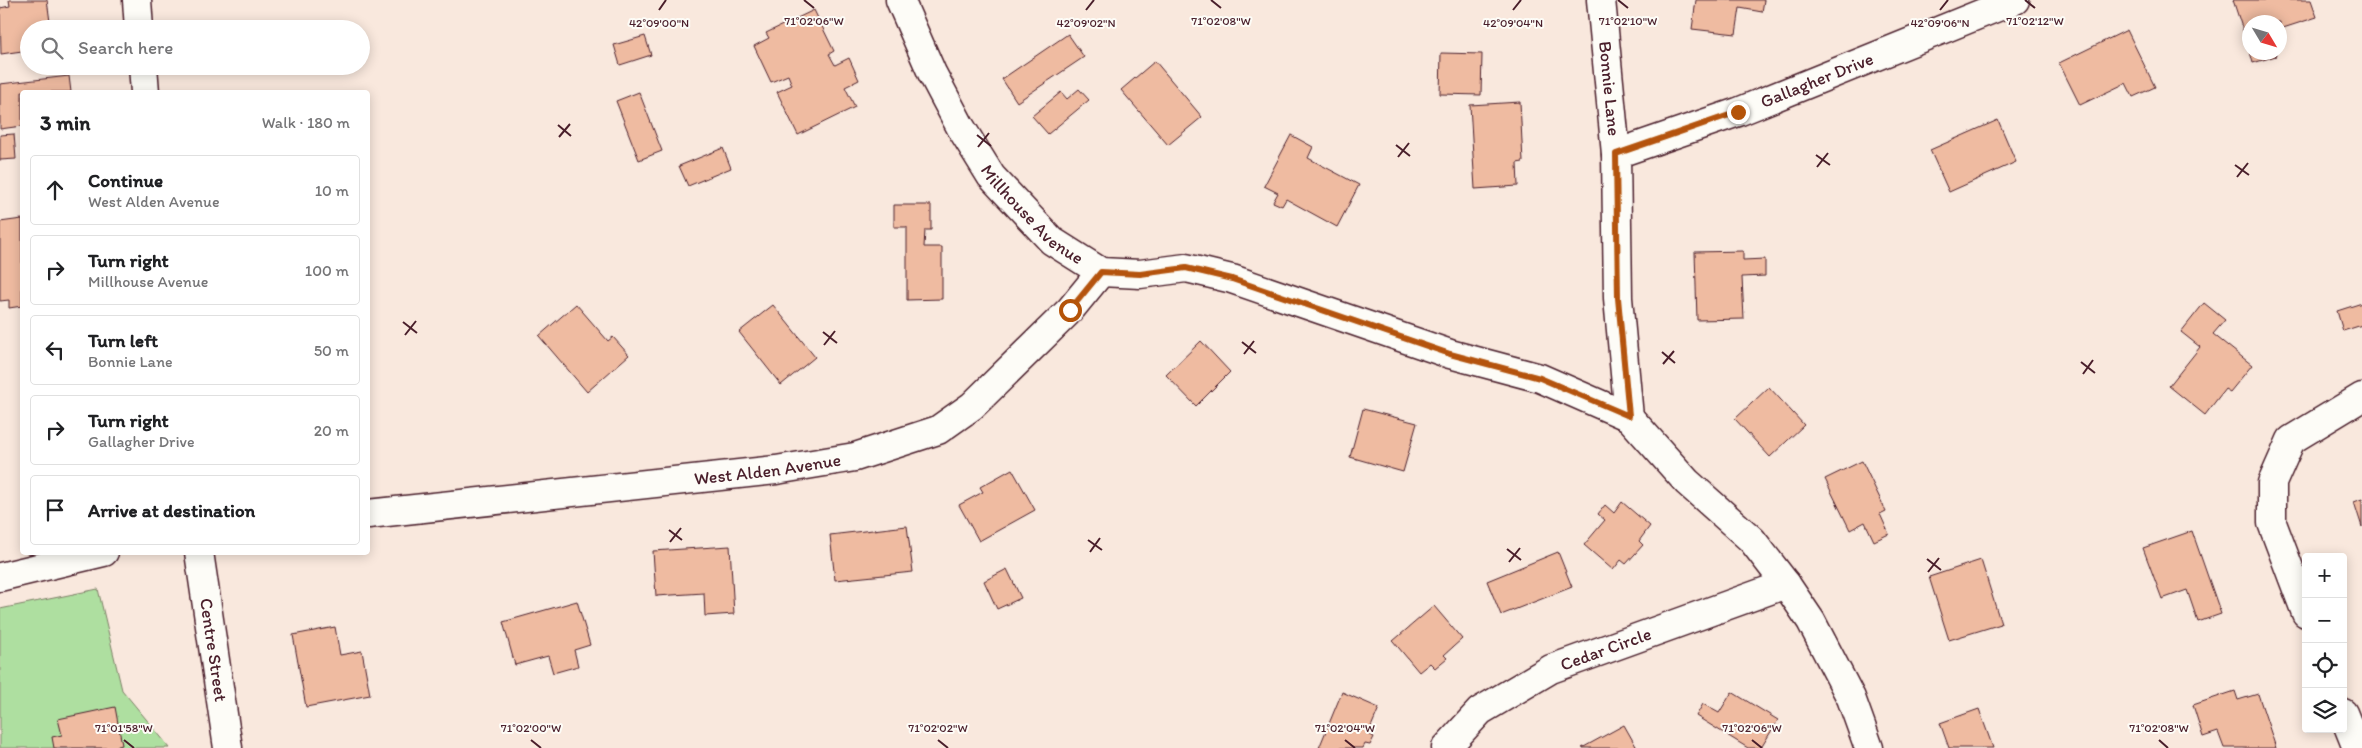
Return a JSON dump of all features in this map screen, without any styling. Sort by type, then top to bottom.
[{"type":"street","points":[[137,0],[138,20]]},
{"type":"street","name":"Millhouse Avenue","points":[[900,0],[932,74],[960,126],[991,176],[1052,241],[1101,272],[1140,274],[1186,268],[1232,279],[1450,354],[1540,378],[1629,416]]},
{"type":"street","name":"Bonnie Lane","points":[[1601,0],[1616,154],[1618,298],[1629,416]]},
{"type":"street","name":"Gallagher Drive","points":[[1616,154],[1738,112],[2015,0]]},
{"type":"street","points":[[144,75],[145,90]]},
{"type":"street","name":"West Alden Avenue","points":[[370,514],[776,470],[855,457],[938,430],[979,399],[1070,310],[1101,272]]},
{"type":"street","points":[[2302,602],[2272,523],[2272,483],[2291,440],[2362,397]]},
{"type":"street","points":[[1629,416],[1687,482],[1752,540],[1786,584],[1811,621],[1851,698],[1869,748]]},
{"type":"street","points":[[0,577],[92,555]]},
{"type":"street","name":"Centre Street","points":[[199,555],[228,748]]},
{"type":"street","name":"Cedar Circle","points":[[1446,748],[1480,711],[1551,669],[1786,584]]},
{"type":"street","points":[[2347,724],[2356,748]]},
{"type":"green space","points":[[98,589],[122,690],[170,748],[0,748],[0,609]]},
{"type":"building","points":[[9,0],[47,0],[50,20],[20,20],[20,51],[1,54],[0,8],[10,6]]},
{"type":"building","points":[[1696,0],[1764,0],[1762,12],[1740,8],[1736,34],[1692,29]]},
{"type":"building","points":[[2233,0],[2311,0],[2317,17],[2287,27],[2287,15],[2242,15],[2242,28]]},
{"type":"building","points":[[814,10],[834,51],[829,54],[835,65],[849,58],[859,80],[845,87],[855,107],[798,135],[777,92],[792,85],[788,75],[771,82],[754,46],[769,38],[766,33]]},
{"type":"building","points":[[2127,30],[2155,87],[2133,97],[2126,83],[2080,105],[2059,63]]},
{"type":"building","points":[[1068,34],[1084,57],[1017,102],[1002,79]]},
{"type":"building","points":[[645,36],[651,55],[620,65],[614,45]]},
{"type":"building","points":[[1441,53],[1482,54],[1481,95],[1440,94]]},
{"type":"building","points":[[2252,60],[2263,60],[2253,63]]},
{"type":"building","points":[[1155,61],[1202,117],[1168,145],[1121,90]]},
{"type":"building","points":[[69,76],[71,90],[20,90],[20,126],[0,129],[0,84]]},
{"type":"building","points":[[1079,89],[1089,100],[1048,134],[1032,116],[1061,92],[1067,99]]},
{"type":"building","points":[[639,92],[662,151],[639,160],[616,101]]},
{"type":"building","points":[[1520,102],[1523,162],[1517,163],[1518,186],[1475,189],[1470,105]]},
{"type":"building","points":[[1998,120],[2016,162],[1949,192],[1930,150]]},
{"type":"building","points":[[14,134],[16,159],[0,160],[0,135]]},
{"type":"building","points":[[1291,135],[1313,147],[1308,158],[1359,185],[1337,227],[1286,199],[1282,206],[1273,202],[1278,193],[1264,186]]},
{"type":"building","points":[[723,148],[731,168],[688,186],[679,166]]},
{"type":"building","points":[[894,205],[931,205],[931,230],[925,230],[924,247],[942,247],[942,299],[907,300],[907,227],[894,227]]},
{"type":"building","points":[[20,219],[20,306],[9,308],[9,300],[0,301],[0,222]]},
{"type":"building","points":[[1743,251],[1743,260],[1765,259],[1765,276],[1742,277],[1744,319],[1697,320],[1695,252]]},
{"type":"building","points":[[2204,303],[2225,320],[2213,334],[2252,365],[2230,392],[2225,389],[2205,415],[2169,386],[2200,347],[2181,332]]},
{"type":"building","points":[[2362,303],[2362,325],[2343,331],[2337,311]]},
{"type":"building","points":[[576,304],[608,341],[613,337],[629,355],[587,392],[539,336]]},
{"type":"building","points":[[773,305],[815,357],[781,385],[739,332]]},
{"type":"building","points":[[1201,341],[1230,372],[1196,406],[1166,375]]},
{"type":"building","points":[[1769,387],[1804,425],[1770,457],[1735,419]]},
{"type":"building","points":[[1363,409],[1417,423],[1403,472],[1350,457]]},
{"type":"building","points":[[1862,461],[1886,511],[1880,514],[1889,534],[1874,541],[1865,522],[1850,530],[1825,479]]},
{"type":"building","points":[[1012,469],[1035,510],[979,541],[959,505],[983,492],[980,487]]},
{"type":"building","points":[[2362,499],[2362,527],[2354,502]]},
{"type":"building","points":[[1622,502],[1650,526],[1639,541],[1643,545],[1626,564],[1621,560],[1613,570],[1584,545],[1605,520],[1598,514],[1605,505],[1614,513]]},
{"type":"building","points":[[907,526],[913,572],[835,580],[830,535]]},
{"type":"building","points":[[2192,531],[2221,614],[2198,622],[2187,590],[2162,599],[2143,548]]},
{"type":"building","points":[[730,546],[734,614],[705,616],[704,593],[656,596],[653,551]]},
{"type":"building","points":[[1558,552],[1572,587],[1501,615],[1487,581]]},
{"type":"building","points":[[1981,560],[2001,624],[1949,640],[1929,577]]},
{"type":"building","points":[[1007,569],[1021,598],[997,609],[984,581]]},
{"type":"building","points":[[577,601],[590,645],[574,650],[578,666],[553,673],[548,656],[515,665],[503,622]]},
{"type":"building","points":[[1434,606],[1462,639],[1444,655],[1447,658],[1435,668],[1430,663],[1419,672],[1393,641]]},
{"type":"building","points":[[335,627],[340,655],[362,651],[370,695],[306,707],[293,635]]},
{"type":"building","points":[[2235,691],[2238,700],[2258,694],[2276,748],[2224,748],[2218,732],[2203,737],[2193,705]]},
{"type":"building","points":[[1342,692],[1379,708],[1368,734],[1374,737],[1370,745],[1365,744],[1363,748],[1319,748]]},
{"type":"building","points":[[1732,692],[1778,720],[1761,748],[1748,748],[1696,716],[1703,704],[1719,713]]},
{"type":"building","points":[[115,707],[122,745],[111,748],[54,748],[52,737],[62,735],[58,719]]},
{"type":"building","points":[[1979,709],[1993,748],[1949,748],[1940,723]]},
{"type":"building","points":[[1624,725],[1637,748],[1582,748]]},
{"type":"route","points":[[1070,310],[1101,272],[1140,274],[1186,268],[1232,279],[1450,354],[1540,378],[1629,416],[1618,298],[1616,154],[1738,112]]}]
